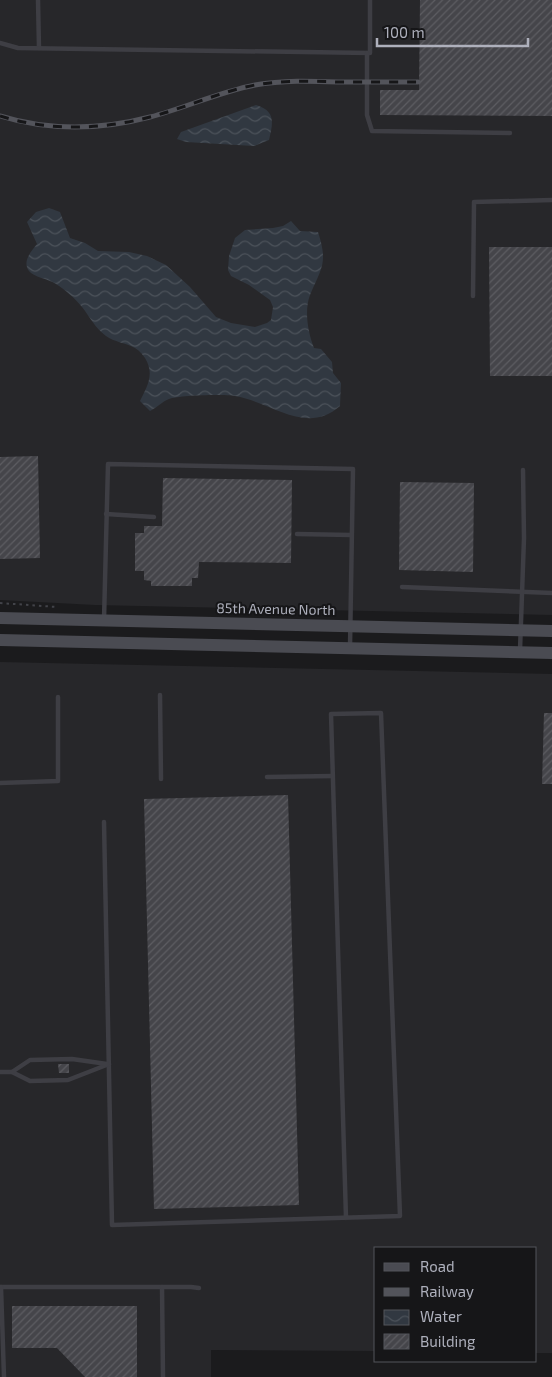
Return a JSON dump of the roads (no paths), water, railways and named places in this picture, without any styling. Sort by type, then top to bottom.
[{"type":"main road","name":"85th Avenue North","points":[[0,618],[552,631]]},
{"type":"main road","points":[[0,640],[552,653]]},
{"type":"lane","points":[[38,0],[39,48]]},
{"type":"lane","points":[[0,44],[18,48],[370,53],[370,0]]},
{"type":"lane","points":[[366,53],[367,115],[372,131],[510,134]]},
{"type":"lane","points":[[473,296],[474,202],[552,200]]},
{"type":"lane","points":[[104,620],[108,464],[353,469],[350,648]]},
{"type":"lane","points":[[520,652],[524,538],[523,470]]},
{"type":"lane","points":[[106,514],[154,517]]},
{"type":"lane","points":[[297,534],[352,534]]},
{"type":"lane","points":[[402,587],[552,593]]},
{"type":"lane","points":[[160,695],[161,779]]},
{"type":"lane","points":[[0,782],[58,781],[58,697]]},
{"type":"lane","points":[[104,822],[112,1225],[346,1218],[400,1216],[381,713],[331,714],[346,1218]]},
{"type":"lane","points":[[267,777],[333,776]]},
{"type":"lane","points":[[12,1072],[30,1060],[72,1059],[110,1064]]},
{"type":"lane","points":[[0,1072],[12,1072],[30,1081],[68,1080],[110,1064]]},
{"type":"lane","points":[[4,1377],[0,1286],[198,1288]]},
{"type":"lane","points":[[162,1287],[163,1377]]},
{"type":"water","points":[[256,105],[267,111],[272,118],[269,140],[254,146],[186,142],[177,139],[181,132]]},
{"type":"water","points":[[49,208],[60,212],[70,238],[85,243],[98,251],[129,252],[147,256],[166,265],[190,287],[216,317],[231,323],[255,327],[271,320],[273,307],[270,300],[249,285],[231,276],[228,270],[229,256],[235,238],[245,230],[273,228],[283,226],[291,221],[300,231],[318,232],[323,258],[308,301],[308,322],[314,348],[321,349],[332,362],[333,373],[341,383],[340,406],[327,414],[314,418],[302,418],[249,399],[235,396],[202,395],[169,399],[150,411],[140,401],[150,375],[148,364],[142,354],[135,348],[106,336],[70,294],[53,282],[31,273],[27,267],[28,257],[37,244],[27,222],[36,212]]},
{"type":"railway","points":[[0,116],[37,124],[75,127],[94,126],[150,117],[228,92],[265,83],[297,81],[418,82]]}]
